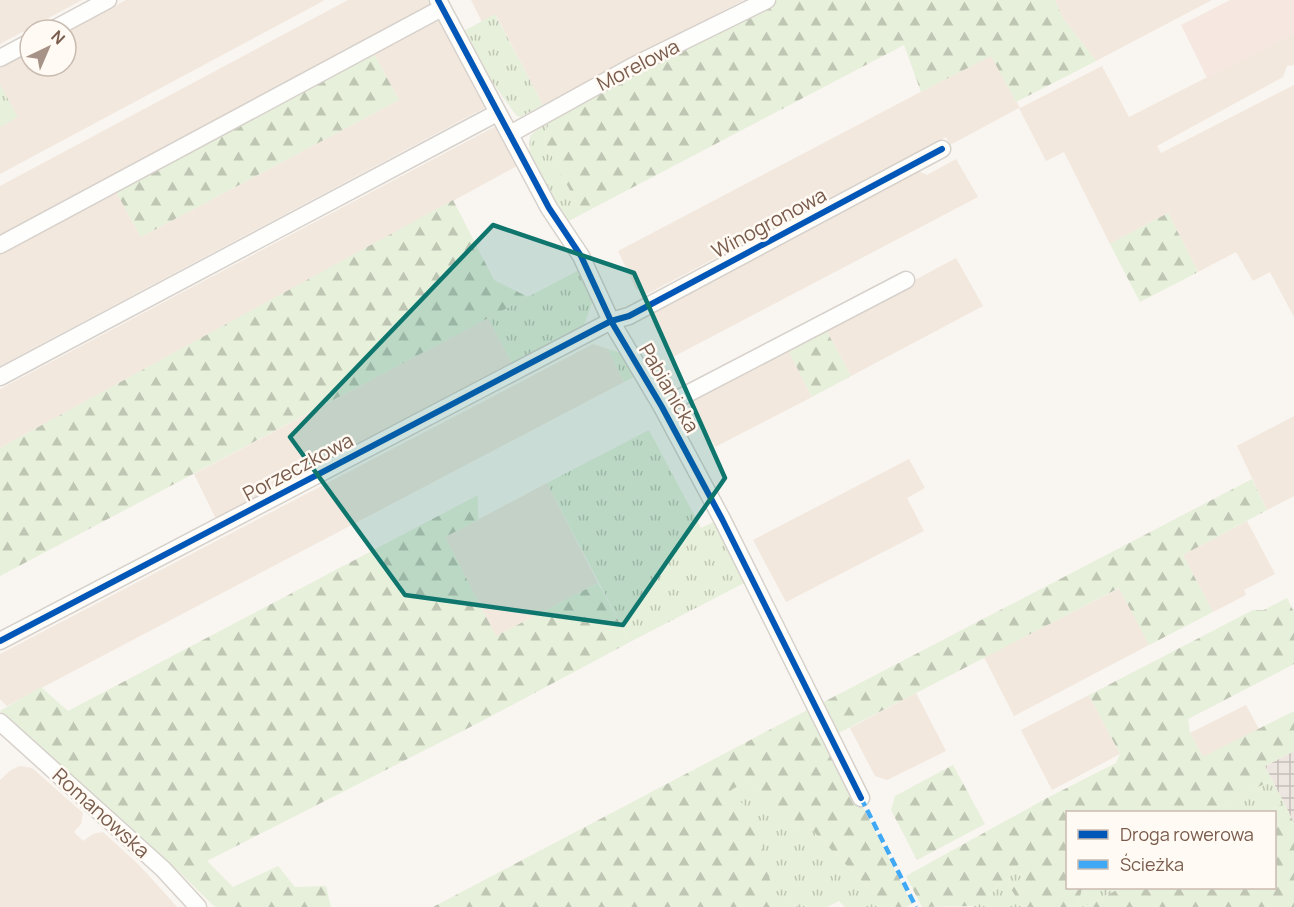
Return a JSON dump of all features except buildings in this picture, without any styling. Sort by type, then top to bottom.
[{"type":"street","points":[[74,18],[108,0]]},
{"type":"street","name":"Morelowa","points":[[510,134],[633,66],[767,0]]},
{"type":"street","points":[[0,245],[440,4]]},
{"type":"street","name":"Pabianicka","points":[[440,4],[549,208],[580,256],[611,321],[662,407],[722,519],[861,798]]},
{"type":"street","points":[[0,58],[18,48]]},
{"type":"street","points":[[0,377],[497,113]]},
{"type":"street","name":"Winogronowa","points":[[611,321],[629,316],[942,149]]},
{"type":"street","points":[[662,407],[906,280]]},
{"type":"street","name":"Porzeczkowa","points":[[0,641],[611,321]]},
{"type":"street","name":"Romanowska","points":[[0,722],[163,869],[198,907]]},
{"type":"highlighted area","points":[[493,225],[634,273],[725,478],[623,625],[405,595],[290,437]]},
{"type":"shaded area","points":[[0,0],[82,0],[48,18],[18,18],[18,34],[0,44]]},
{"type":"shaded area","points":[[126,0],[325,0],[0,174],[0,127],[17,117],[0,85],[0,68],[18,58],[18,78],[78,78],[78,26]]},
{"type":"shaded area","points":[[348,0],[428,0],[430,5],[0,235],[0,186]]},
{"type":"shaded area","points":[[471,0],[744,0],[543,105],[496,15],[482,22]]},
{"type":"shaded area","points":[[1055,0],[1212,0],[1096,61],[1063,18]]},
{"type":"shaded area","points":[[1230,0],[1294,0],[1294,33],[1207,78],[1181,25]]},
{"type":"shaded area","points":[[438,20],[486,107],[0,366],[0,253],[116,192],[141,237],[399,100],[374,54]]},
{"type":"shaded area","points":[[1294,33],[1294,65],[1287,66],[1283,77],[1157,146],[1161,153],[1294,85],[1294,317],[1270,272],[1253,281],[1236,252],[1198,272],[1168,213],[1110,244],[1064,152],[1046,161],[1019,108],[950,145],[946,137],[647,294],[636,289],[618,251],[991,55],[1020,108],[1102,66],[1129,117]]},
{"type":"shaded area","points":[[496,126],[517,166],[0,448],[0,389]]},
{"type":"shaded area","points":[[956,159],[978,197],[671,358],[652,322],[655,311],[917,170],[927,175]]},
{"type":"shaded area","points":[[956,258],[983,306],[851,376],[825,328]]},
{"type":"shaded area","points":[[488,318],[512,363],[216,519],[194,474]]},
{"type":"shaded area","points":[[593,344],[608,349],[624,382],[7,706],[0,699],[0,654]]},
{"type":"shaded area","points":[[787,347],[812,397],[715,447],[689,398]]},
{"type":"shaded area","points":[[1294,416],[1294,496],[1267,510],[1237,446]]},
{"type":"shaded area","points":[[909,459],[925,488],[907,498],[924,531],[786,602],[753,540]]},
{"type":"shaded area","points":[[547,483],[598,583],[496,636],[445,537]]},
{"type":"shaded area","points":[[1247,521],[1275,574],[1244,590],[1246,595],[1213,612],[1183,555]]},
{"type":"shaded area","points":[[1120,588],[1149,645],[1014,716],[984,657]]},
{"type":"shaded area","points":[[916,693],[946,751],[887,780],[875,776],[850,728]]},
{"type":"shaded area","points":[[1089,695],[1120,754],[1052,790],[1021,730]]},
{"type":"shaded area","points":[[1246,705],[1259,729],[1203,758],[1190,733]]},
{"type":"shaded area","points":[[1294,751],[1294,823],[1265,766]]},
{"type":"shaded area","points":[[20,766],[32,768],[83,813],[81,824],[74,832],[83,841],[93,834],[103,832],[140,866],[177,907],[0,907],[0,780],[11,770]]},
{"type":"green space","points":[[778,0],[1055,0],[1063,18],[1096,61],[1016,102],[991,56],[921,92],[904,45],[582,214],[544,140],[550,119]]},
{"type":"green space","points":[[495,14],[543,105],[520,117],[516,115],[488,76],[464,31]]},
{"type":"green space","points":[[374,54],[399,100],[141,237],[116,192]]},
{"type":"green space","points":[[0,85],[18,117],[0,127]]},
{"type":"green space","points":[[550,119],[544,140],[582,214],[565,223],[529,157],[530,136]]},
{"type":"green space","points":[[453,200],[494,280],[528,297],[0,576],[0,448]]},
{"type":"green space","points":[[1168,213],[1198,272],[1140,302],[1110,244]]},
{"type":"green space","points":[[581,269],[595,294],[584,325],[512,363],[488,318]]},
{"type":"green space","points":[[825,328],[851,376],[812,397],[787,348]]},
{"type":"green space","points":[[608,349],[627,355],[638,375],[624,382]]},
{"type":"green space","points":[[649,430],[701,528],[718,520],[748,581],[630,642],[547,483]]},
{"type":"green space","points":[[1252,479],[1267,510],[1183,555],[1213,612],[1149,645],[1119,588],[833,736],[818,705]]},
{"type":"green space","points":[[478,495],[478,520],[445,537],[496,636],[598,583],[630,642],[484,720],[207,861],[233,887],[278,866],[295,887],[326,886],[331,907],[215,907],[0,711],[41,687],[68,711]]},
{"type":"green space","points":[[1287,598],[1294,612],[1294,664],[1188,719],[1190,733],[1203,757],[1294,711],[1294,751],[1265,766],[1272,780],[1211,811],[1066,811],[1066,889],[1082,889],[1079,902],[1069,907],[1022,907],[1011,889],[1028,870],[1021,862],[989,896],[976,906],[922,907],[906,876],[1047,798],[1116,763],[1120,754],[1089,695],[1253,610],[1264,610]]},
{"type":"green space","points":[[811,708],[912,904],[906,907],[887,907],[812,830],[786,823],[748,781],[731,790],[756,820],[773,893],[799,907],[433,907]]},
{"type":"green space","points":[[953,765],[985,824],[917,860],[891,810],[895,796]]},
{"type":"green space","points":[[1272,780],[1284,803],[1268,811],[1211,811]]},
{"type":"green space","points":[[748,781],[786,823],[812,830],[887,907],[845,907],[839,901],[827,907],[799,907],[773,893],[731,790]]},
{"type":"green space","points":[[1284,803],[1294,823],[1294,907],[1083,907],[1119,889],[1276,889],[1276,811],[1268,811]]},
{"type":"green space","points":[[1021,862],[1028,870],[1011,889],[1022,907],[971,907],[989,896]]},
{"type":"green space","points":[[1082,889],[1119,889],[1083,907],[1069,907],[1079,902]]},
{"type":"marked path","points":[[861,798],[916,907]]},
{"type":"cycle path","points":[[438,0],[549,208],[581,256],[611,321],[662,407],[722,519],[861,798]]},
{"type":"cycle path","points":[[0,641],[611,321],[629,316],[942,149]]}]
